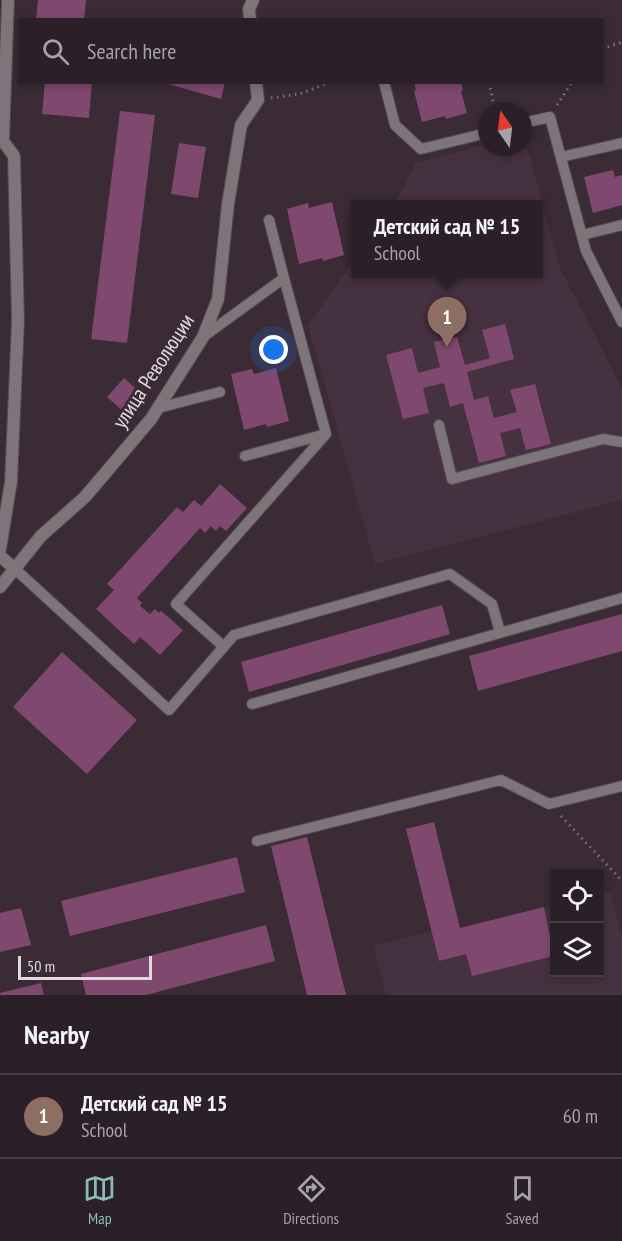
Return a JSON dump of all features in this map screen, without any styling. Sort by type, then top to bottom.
[{"type":"street","points":[[0,549],[11,482],[18,321],[14,156],[1,141],[8,0]]},
{"type":"street","points":[[250,18],[249,9],[253,0]]},
{"type":"street","points":[[256,84],[258,100]]},
{"type":"street","name":"улица Революции","points":[[0,587],[41,536],[85,496],[151,419],[203,337],[218,299],[228,204],[241,125],[258,100]]},
{"type":"street","points":[[0,556],[14,568]]},
{"type":"lane","points":[[385,84],[395,125],[421,149],[478,135]]},
{"type":"lane","points":[[532,121],[549,117],[586,251],[622,322]]},
{"type":"lane","points":[[561,158],[622,143]]},
{"type":"lane","points":[[269,220],[326,434]]},
{"type":"lane","points":[[582,235],[622,225]]},
{"type":"lane","points":[[203,337],[284,278]]},
{"type":"lane","points":[[158,408],[220,392]]},
{"type":"lane","points":[[439,425],[452,479],[603,440],[622,442]]},
{"type":"lane","points":[[245,456],[326,434]]},
{"type":"lane","points":[[224,647],[176,604],[326,434]]},
{"type":"lane","points":[[14,568],[169,710],[234,635],[450,574],[492,604],[500,632]]},
{"type":"lane","points":[[252,704],[622,598]]},
{"type":"lane","points":[[257,841],[501,780],[549,804],[622,786]]},
{"type":"path","points":[[604,48],[622,42]]},
{"type":"path","points":[[258,100],[300,94],[325,84]]},
{"type":"path","points":[[489,84],[493,102]]},
{"type":"path","points":[[549,117],[571,84]]},
{"type":"path","points":[[549,804],[622,881]]},
{"type":"shaded area","points":[[478,146],[478,156],[529,156],[541,200],[397,200],[416,163]]},
{"type":"shaded area","points":[[543,206],[560,268],[622,388],[622,500],[375,564],[308,325],[351,265],[351,278],[543,278]]},
{"type":"shaded area","points":[[610,892],[622,936],[622,995],[386,995],[373,946],[550,906],[550,977],[604,977],[604,894]]},
{"type":"building","points":[[38,0],[86,0],[84,18],[36,18]]},
{"type":"building","points":[[45,84],[92,84],[89,118],[42,114]]},
{"type":"building","points":[[168,84],[225,84],[221,99]]},
{"type":"building","points":[[414,84],[461,84],[467,113],[422,122],[414,91],[416,90]]},
{"type":"building","points":[[120,111],[155,115],[127,343],[91,339]]},
{"type":"building","points":[[179,143],[206,147],[198,198],[171,194]]},
{"type":"building","points":[[613,170],[615,177],[622,175],[622,205],[593,213],[584,177]]},
{"type":"building","points":[[332,202],[344,255],[299,264],[287,209],[308,203],[309,208]]},
{"type":"building","points":[[505,324],[514,359],[467,372],[474,400],[488,396],[494,418],[517,412],[510,390],[535,384],[551,444],[526,450],[520,428],[500,433],[506,456],[479,463],[463,403],[450,407],[444,383],[423,388],[429,413],[403,419],[386,355],[412,348],[418,373],[440,367],[434,342],[457,337],[465,365],[490,358],[482,330]]},
{"type":"building","points":[[276,368],[289,421],[244,430],[231,374],[252,369],[254,374]]},
{"type":"building","points":[[124,378],[142,394],[125,413],[107,397]]},
{"type":"building","points":[[220,484],[247,508],[226,531],[220,526],[216,531],[211,526],[205,533],[200,528],[137,598],[142,603],[140,606],[150,614],[155,609],[159,613],[161,611],[183,630],[160,655],[140,637],[134,644],[96,609],[114,590],[107,584],[177,507],[183,512],[194,500],[201,506]]},
{"type":"building","points":[[442,605],[450,634],[249,692],[241,662]]},
{"type":"building","points":[[622,614],[622,651],[478,691],[469,656]]},
{"type":"building","points":[[62,652],[137,720],[87,774],[13,707]]},
{"type":"building","points":[[434,822],[460,928],[544,907],[550,936],[550,957],[472,976],[466,954],[439,961],[406,829]]},
{"type":"building","points":[[307,837],[346,995],[307,995],[271,846]]},
{"type":"building","points":[[237,857],[245,892],[70,936],[61,901]]},
{"type":"building","points":[[21,908],[31,945],[0,952],[0,913]]},
{"type":"building","points":[[266,925],[275,961],[146,995],[86,995],[81,974]]},
{"type":"building","points":[[41,983],[44,995],[0,995],[0,993]]},
{"type":"place","name":"Детский сад № 15","points":[[447,347]]}]
